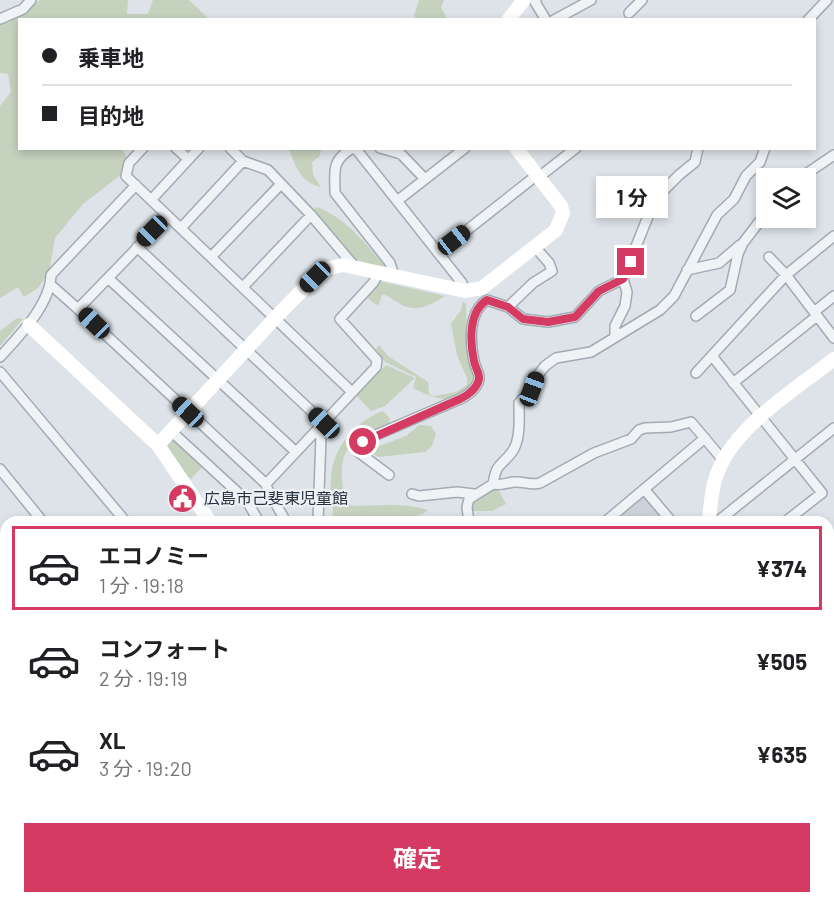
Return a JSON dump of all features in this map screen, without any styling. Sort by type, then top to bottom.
[{"type":"street","points":[[0,19],[23,9],[31,0]]},
{"type":"street","points":[[510,18],[525,0]]},
{"type":"street","points":[[536,0],[545,18]]},
{"type":"street","points":[[558,18],[591,0]]},
{"type":"street","points":[[628,14],[642,0]]},
{"type":"street","points":[[810,18],[827,0]]},
{"type":"street","points":[[141,150],[129,163],[126,176],[352,392]]},
{"type":"street","points":[[178,150],[188,159]]},
{"type":"street","points":[[151,200],[197,150]]},
{"type":"street","points":[[232,150],[243,161],[268,170],[311,215],[355,267]]},
{"type":"street","points":[[349,150],[339,156],[336,164],[335,193],[390,263],[394,276]]},
{"type":"street","points":[[357,150],[462,283],[465,291]]},
{"type":"street","points":[[387,150],[400,154],[425,179]]},
{"type":"street","points":[[397,201],[461,150]]},
{"type":"street","points":[[158,445],[275,318],[315,277],[326,269],[343,265],[465,291],[482,288],[556,230],[563,213],[557,199],[518,150]]},
{"type":"street","points":[[438,253],[573,150]]},
{"type":"street","points":[[615,337],[615,326],[625,306],[627,292],[623,279],[649,214],[660,194],[695,162],[698,150]]},
{"type":"street","points":[[493,484],[496,467],[514,450],[518,430],[519,403],[532,389],[545,366],[556,358],[591,352],[660,310],[674,296],[717,215],[734,199],[746,176],[760,162],[764,150]]},
{"type":"street","points":[[814,168],[834,154]]},
{"type":"street","points":[[181,228],[243,161]]},
{"type":"street","points":[[211,257],[281,184]]},
{"type":"street","points":[[0,357],[29,325],[51,285],[51,275],[136,185]]},
{"type":"street","points":[[243,287],[311,215]]},
{"type":"street","points":[[78,309],[168,216]]},
{"type":"street","points":[[687,270],[719,263],[743,243],[756,226]]},
{"type":"street","points":[[696,373],[786,275],[834,236]]},
{"type":"street","points":[[696,316],[730,290],[738,254],[743,243]]},
{"type":"street","points":[[137,247],[324,423]]},
{"type":"street","points":[[508,307],[533,283],[552,271],[549,263],[535,247]]},
{"type":"street","points":[[769,257],[786,275],[834,338]]},
{"type":"street","points":[[266,484],[376,367],[377,360],[340,319],[373,283],[379,273]]},
{"type":"street","points":[[108,278],[296,452]]},
{"type":"street","points":[[389,476],[357,451],[363,442],[468,395],[475,388],[480,378],[471,345],[473,319],[480,305],[487,300],[508,307],[523,319],[548,322],[575,317],[599,291],[623,279]]},
{"type":"street","points":[[51,285],[266,484],[283,516]]},
{"type":"street","points":[[734,383],[834,296]]},
{"type":"street","points":[[29,325],[158,445],[206,516]]},
{"type":"street","points":[[712,356],[822,493],[793,516]]},
{"type":"street","points":[[709,516],[715,480],[723,460],[740,435],[834,359]]},
{"type":"street","points":[[0,372],[121,516]]},
{"type":"street","points":[[468,516],[469,499],[493,484],[500,486],[515,482],[534,485],[540,483],[594,453],[631,439],[639,430],[645,428],[671,427],[691,422],[723,460]]},
{"type":"street","points":[[724,516],[834,428]]},
{"type":"street","points":[[171,431],[247,501],[256,516]]},
{"type":"street","points":[[316,431],[321,436],[318,516]]},
{"type":"street","points":[[612,516],[705,438]]},
{"type":"street","points":[[0,469],[38,516]]},
{"type":"street","points":[[644,489],[667,516]]},
{"type":"street","points":[[412,494],[419,496],[457,492],[474,494]]},
{"type":"shaded area","points":[[647,495],[665,516],[620,516]]},
{"type":"green space","points":[[40,0],[128,0],[127,14],[148,14],[153,0],[189,0],[208,18],[18,18],[18,150],[123,150],[128,160],[122,174],[83,204],[55,238],[50,267],[38,288],[24,297],[18,287],[0,298],[0,106],[11,92],[8,74],[0,73],[0,25],[17,18]]},
{"type":"green space","points":[[419,0],[444,0],[441,7],[446,18],[415,18]]},
{"type":"green space","points":[[289,150],[322,150],[319,157],[312,162],[313,175],[321,187],[308,182],[296,167]]},
{"type":"green space","points":[[316,207],[336,217],[353,231],[384,265],[383,268],[357,260],[312,211]]},
{"type":"green space","points":[[379,281],[445,296],[421,308],[410,308],[382,294],[379,305],[365,296]]},
{"type":"green space","points":[[463,301],[466,304],[467,351],[475,381],[462,395],[454,398],[430,396],[413,388],[416,377],[385,362],[376,349],[379,345],[388,356],[428,382],[429,394],[433,396],[456,392],[467,385],[467,378],[457,355],[451,324],[461,310]]},
{"type":"green space","points":[[17,318],[23,319],[0,346],[0,331]]},
{"type":"green space","points":[[386,365],[415,378],[385,406],[371,411],[356,395]]},
{"type":"green space","points":[[383,411],[389,417],[390,424],[369,433],[349,447],[342,470],[344,499],[352,506],[400,505],[428,510],[421,514],[414,516],[332,516],[331,476],[333,464],[344,441],[371,416]]},
{"type":"green space","points":[[419,425],[431,426],[436,434],[432,446],[425,452],[379,457],[373,454],[374,448],[406,436]]},
{"type":"green space","points":[[173,438],[202,467],[191,479],[183,473],[167,448],[166,444]]},
{"type":"green space","points":[[486,489],[498,489],[506,504],[492,511],[470,511],[470,500]]},
{"type":"place","name":"広島市己斐東児童館","points":[[183,498]]},
{"type":"route","points":[[363,442],[460,399],[475,388],[480,378],[471,345],[473,319],[480,305],[487,300],[508,307],[523,319],[548,322],[575,317],[599,291],[623,279],[631,262]]}]
